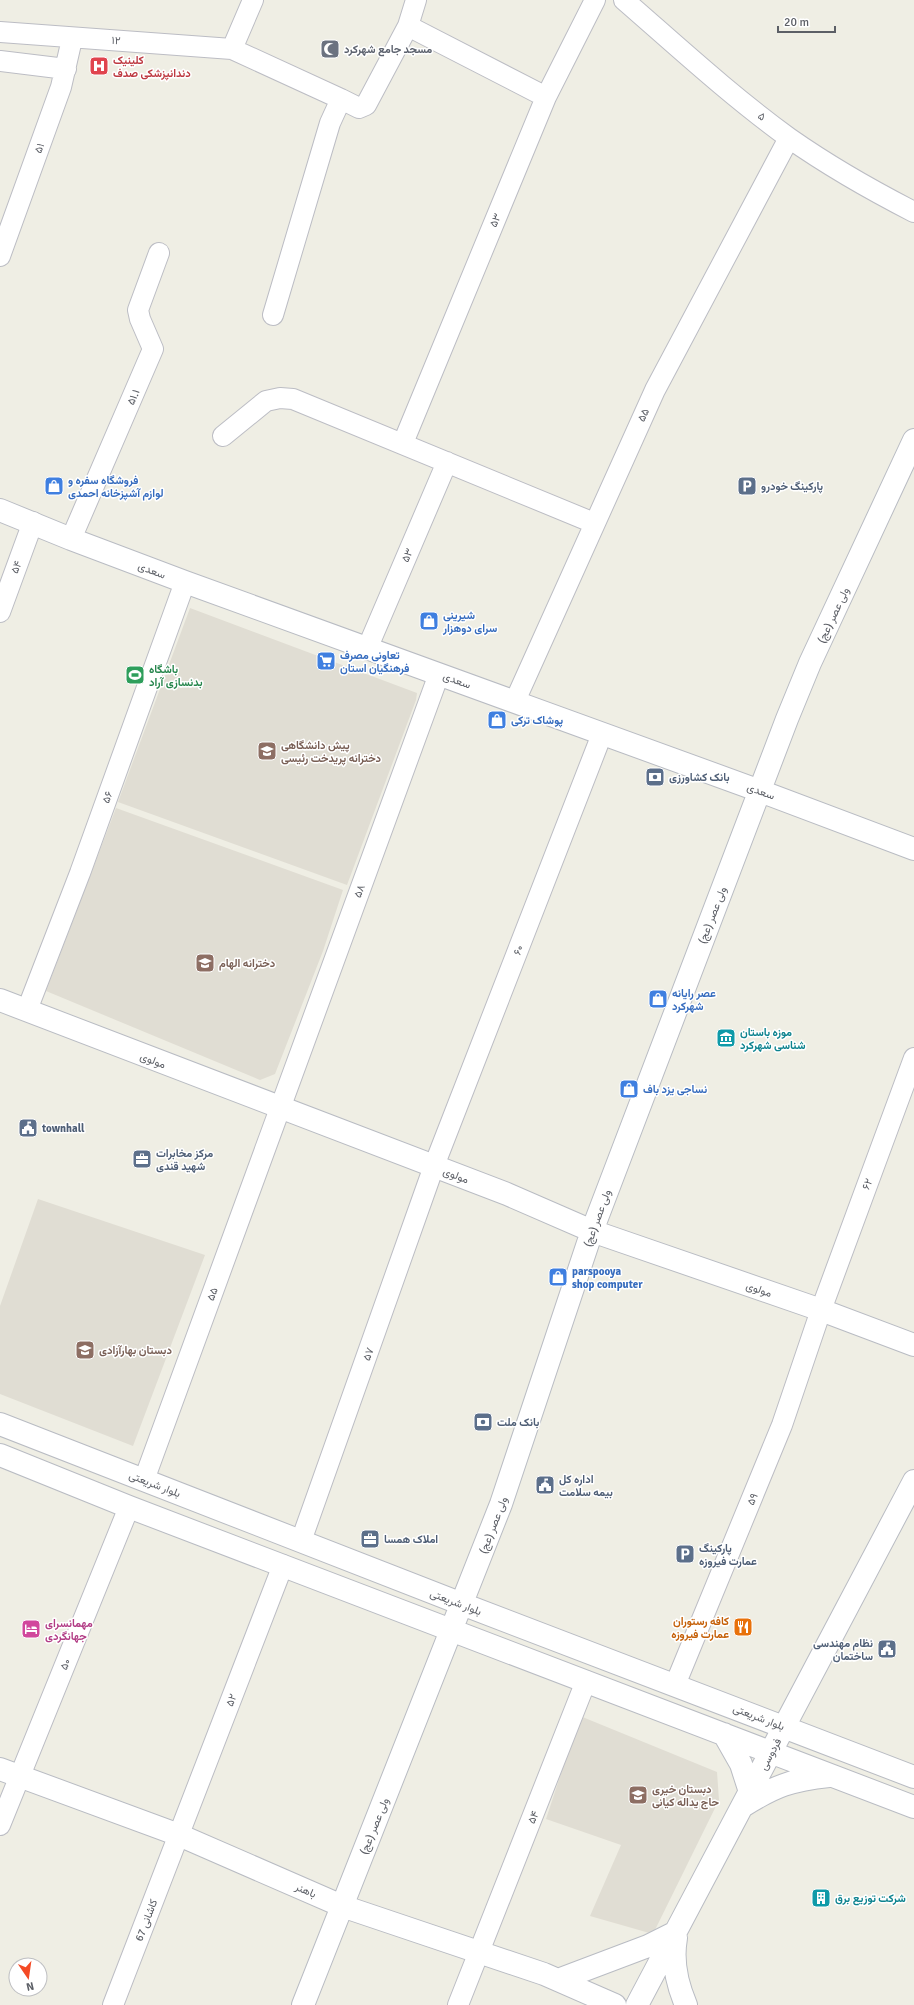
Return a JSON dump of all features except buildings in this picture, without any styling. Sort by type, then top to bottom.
[{"type":"main road","name":"ولی عصر (عج)","points":[[303,2005],[501,1504],[592,1230],[760,791],[810,663],[914,440]]},
{"type":"main road","name":"سعدی","points":[[0,510],[33,522],[71,539],[185,582],[760,791],[914,849]]},
{"type":"main road","name":"مولوی","points":[[0,1000],[507,1194],[592,1230],[821,1310],[914,1345]]},
{"type":"main road","name":"بلوار شریعتی","points":[[0,1424],[301,1542],[914,1777]]},
{"type":"main road","points":[[0,1455],[129,1507],[914,1807]]},
{"type":"main road","name":"فردوسی","points":[[637,2005],[914,1482]]},
{"type":"main road","points":[[724,1734],[741,1764],[746,1799],[801,1779],[832,1776]]},
{"type":"main road","name":"باهنر","points":[[10,1772],[179,1835],[342,1906],[558,1980],[615,2005]]},
{"type":"main road","points":[[558,1980],[586,1968],[648,1946],[676,1932]]},
{"type":"main road","points":[[676,1932],[674,1950],[675,1968],[686,2005]]},
{"type":"main road","points":[[558,1980],[575,1992],[586,2005]]},
{"type":"street","points":[[253,0],[232,49],[360,108],[366,105],[408,26],[416,0]]},
{"type":"street","name":"۵۳","points":[[403,443],[546,97],[595,0]]},
{"type":"street","name":"۵","points":[[624,0],[720,83],[789,138],[871,189],[914,212]]},
{"type":"street","points":[[408,26],[546,97]]},
{"type":"street","name":"۱۲","points":[[0,32],[72,39],[106,39],[232,49]]},
{"type":"street","name":"۵۱","points":[[0,256],[61,87],[72,39]]},
{"type":"street","points":[[0,61],[66,69]]},
{"type":"street","points":[[273,315],[330,123],[341,99]]},
{"type":"street","name":"۵۵","points":[[514,701],[655,390],[789,138]]},
{"type":"street","name":"۵۱.۱","points":[[71,539],[153,349],[140,319],[138,310],[159,253]]},
{"type":"street","points":[[223,436],[266,401],[280,398],[293,399],[403,443],[594,523]]},
{"type":"street","name":"۵۳","points":[[367,648],[447,462]]},
{"type":"street","name":"۵۴","points":[[0,612],[33,522]]},
{"type":"street","name":"۵۶","points":[[27,1010],[80,873],[185,582]]},
{"type":"street","name":"۵۸","points":[[279,1108],[439,674]]},
{"type":"street","name":"۶۰","points":[[434,1166],[602,734]]},
{"type":"street","name":"۶۲","points":[[821,1310],[914,1058]]},
{"type":"street","name":"۵۵","points":[[144,1480],[279,1108]]},
{"type":"street","name":"۵۷","points":[[301,1542],[434,1166]]},
{"type":"street","name":"۵۹","points":[[675,1685],[782,1425],[821,1310]]},
{"type":"street","name":"۵۰","points":[[0,1825],[10,1772],[129,1507]]},
{"type":"street","name":"۵۲","points":[[179,1835],[283,1565]]},
{"type":"street","name":"۵۴","points":[[458,2005],[586,1681]]},
{"type":"street","name":"کاشانی 67","points":[[113,2005],[179,1835]]},
{"type":"shaded area","name":"پیش دانشگاهی دخترانه پریدخت رئیسی","points":[[190,608],[417,693],[416,700],[347,885],[118,802]]},
{"type":"shaded area","points":[[116,808],[343,890],[323,951],[275,1074],[260,1080],[46,991]]},
{"type":"shaded area","name":"دبستان بهارآزادی","points":[[38,1199],[205,1255],[133,1446],[0,1394],[0,1306]]},
{"type":"shaded area","points":[[580,1716],[717,1772],[719,1800],[653,1934],[590,1916],[621,1845],[546,1819]]},
{"type":"place","name":"مسجد جامع شهرکرد","points":[[330,49]]},
{"type":"place","name":"کلینیک دندانپزشکی صدف","points":[[99,66]]},
{"type":"place","name":"فروشگاه سفره و لوازم آشپزخانه احمدی","points":[[54,486]]},
{"type":"place","name":"پارکینگ خودرو","points":[[747,486]]},
{"type":"place","name":"شیرینی سرای دوهزار","points":[[429,621]]},
{"type":"place","name":"تعاونی مصرف فرهنگیان استان","points":[[326,661]]},
{"type":"place","name":"باشگاه بدنسازى آراد","points":[[135,675]]},
{"type":"place","name":"پوشاک ترکی","points":[[497,720]]},
{"type":"place","name":"پیش دانشگاهی دخترانه پریدخت رئیسی","points":[[267,751]]},
{"type":"place","name":"بانک کشاورزی","points":[[655,777]]},
{"type":"place","name":"دخترانه الهام","points":[[205,963]]},
{"type":"place","name":"عصر رایانه شهرکرد","points":[[658,999]]},
{"type":"place","name":"موزه باستان شناسی شهرکرد","points":[[726,1038]]},
{"type":"place","name":"نساجی یزد باف","points":[[629,1089]]},
{"type":"place","name":"townhall","points":[[28,1128]]},
{"type":"place","name":"مرکز مخابرات شهید قندی","points":[[142,1159]]},
{"type":"place","name":"parspooya shop computer","points":[[558,1277]]},
{"type":"place","name":"دبستان بهارآزادی","points":[[85,1350]]},
{"type":"place","name":"بانک ملت","points":[[483,1422]]},
{"type":"place","name":"اداره کل بیمه سلامت","points":[[545,1485]]},
{"type":"place","name":"املاک همسا","points":[[370,1539]]},
{"type":"place","name":"پارکینگ عمارت فیروزه","points":[[685,1554]]},
{"type":"place","name":"کافه رستوران عمارت فیروزه","points":[[743,1627]]},
{"type":"place","name":"مهمانسرای جهانگردی","points":[[31,1629]]},
{"type":"place","name":"نظام مهندسی ساختمان","points":[[887,1649]]},
{"type":"place","name":"دبستان خیری حاج یداله کیانی","points":[[638,1795]]},
{"type":"place","name":"شرکت توزیع برق","points":[[821,1898]]}]
